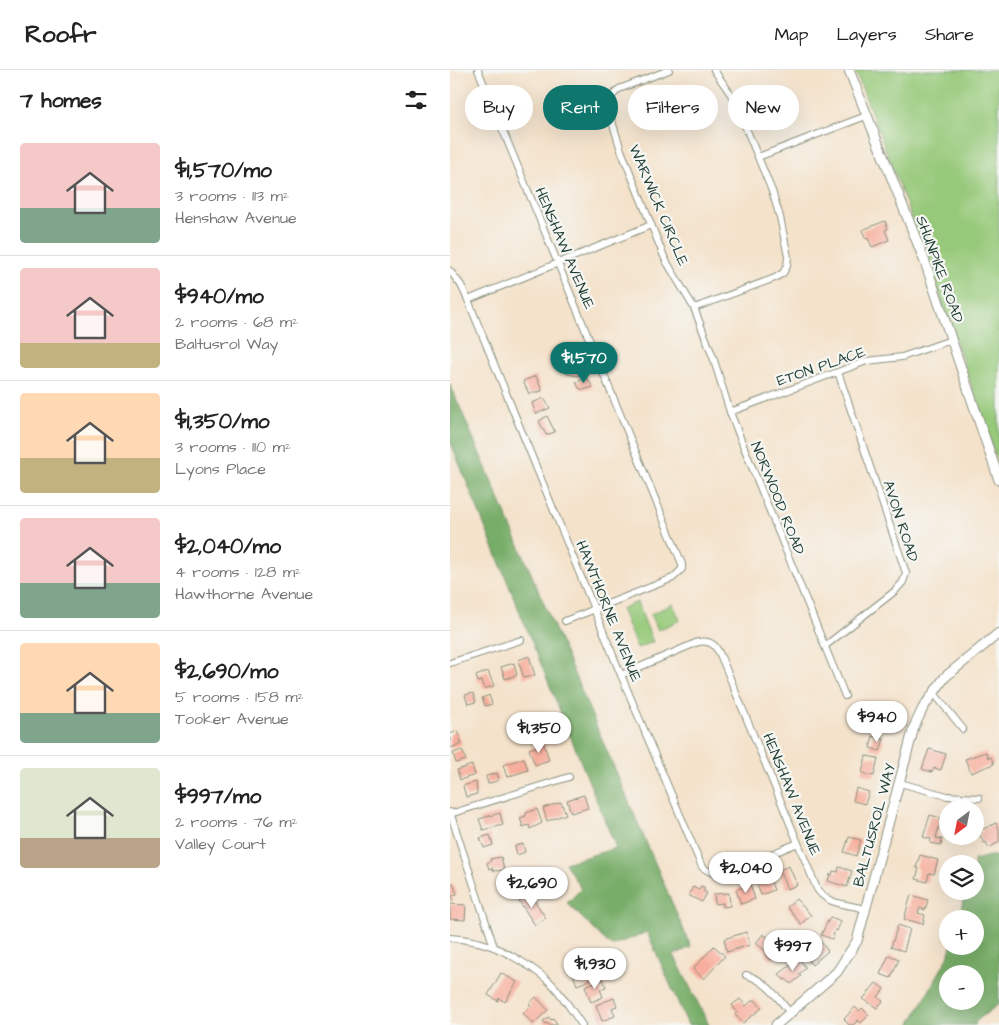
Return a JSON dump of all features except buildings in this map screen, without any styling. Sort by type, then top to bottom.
[{"type":"street","name":"HENSHAW AVENUE","points":[[478,70],[682,564],[679,573],[673,578],[595,608]]},
{"type":"street","name":"WARWICK CIRCLE","points":[[668,70],[618,89],[612,95],[609,112],[621,150],[665,259],[694,308]]},
{"type":"street","points":[[694,308],[775,278],[783,273],[787,266],[788,257],[780,217],[772,191],[734,99],[714,70]]},
{"type":"street","name":"SHUNPIKE ROAD","points":[[850,70],[866,116],[925,262],[999,480]]},
{"type":"street","points":[[758,156],[866,116]]},
{"type":"street","points":[[468,300],[651,226]]},
{"type":"street","name":"HAWTHORNE AVENUE","points":[[450,271],[461,285],[468,300],[702,867],[708,872],[723,874],[798,843]]},
{"type":"street","name":"NORWOOD ROAD","points":[[694,308],[713,357],[730,412],[845,696]]},
{"type":"street","name":"ETON PLACE","points":[[730,412],[867,361],[902,357],[951,340]]},
{"type":"street","name":"AVON ROAD","points":[[825,646],[895,591],[903,582],[906,573],[838,372]]},
{"type":"street","points":[[565,622],[595,608]]},
{"type":"street","name":"BALTUSROL WAY","points":[[776,1025],[791,1014],[837,972],[857,941],[914,727],[923,708],[945,678],[999,633]]},
{"type":"street","points":[[450,663],[521,640]]},
{"type":"street","name":"HENSHAW AVENUE","points":[[622,675],[704,641],[712,642],[722,659],[821,896],[829,900],[865,909]]},
{"type":"street","points":[[933,692],[963,729]]},
{"type":"street","points":[[494,947],[450,813],[569,777]]},
{"type":"street","points":[[900,783],[947,796],[979,798]]},
{"type":"street","points":[[450,938],[470,940],[494,947],[539,973],[561,995],[582,1025]]},
{"type":"street","points":[[746,975],[755,977],[766,984],[791,1014]]},
{"type":"green space","points":[[855,70],[999,70],[999,467],[930,267]]},
{"type":"green space","points":[[450,384],[691,947],[674,955],[709,1025],[688,1025],[647,932],[611,946],[567,903],[581,889],[565,863],[616,848],[450,441]]},
{"type":"green space","points":[[637,602],[653,642],[637,648],[621,609]]},
{"type":"green space","points":[[673,604],[680,620],[658,630],[651,614]]},
{"type":"green space","points":[[995,856],[999,860],[999,1004],[976,1021],[975,1025],[910,1025],[939,973],[939,1010],[984,1010],[984,965],[944,965],[949,955],[984,955],[984,910],[961,910],[963,900],[984,900],[984,858]]}]
